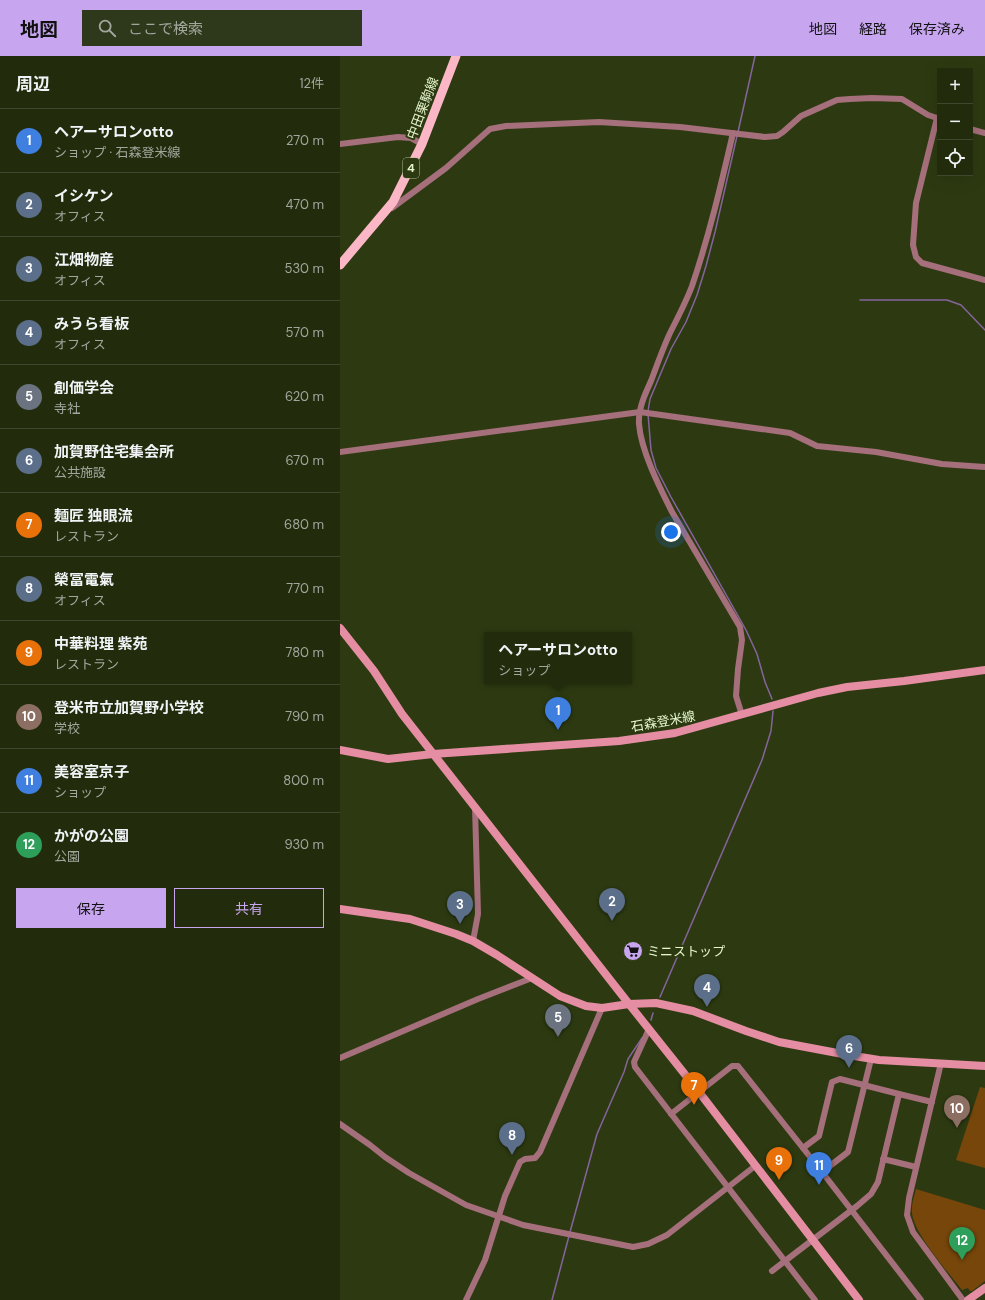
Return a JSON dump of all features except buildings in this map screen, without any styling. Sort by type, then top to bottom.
[{"type":"main road","name":"中田栗駒線","points":[[340,265],[393,202],[422,144],[456,56]]},
{"type":"street","points":[[383,215],[446,168],[490,129],[506,126],[599,122],[680,127],[765,137],[777,136],[801,116],[838,100],[872,98],[902,100],[928,115],[937,118]]},
{"type":"street","points":[[937,126],[916,202],[913,245],[916,257],[922,263],[985,280]]},
{"type":"street","points":[[973,129],[985,133]]},
{"type":"street","points":[[733,133],[718,199],[691,287],[669,335],[643,401],[639,424],[650,464],[662,493],[740,627],[742,640],[736,696],[742,715]]},
{"type":"street","points":[[340,144],[398,137],[411,138],[422,144]]},
{"type":"street","points":[[340,452],[642,412],[790,433],[817,446],[876,452],[942,464],[985,467]]},
{"type":"street","points":[[340,628],[374,671],[402,714],[699,1092],[859,1300]]},
{"type":"street","name":"石森登米線","points":[[340,750],[388,759],[433,754],[619,741],[663,736],[836,689],[985,670]]},
{"type":"street","points":[[473,941],[478,914],[475,807]]},
{"type":"street","points":[[340,909],[410,919],[438,927],[473,941],[568,1000],[586,1006],[602,1008],[629,1004],[656,1003],[693,1011],[779,1042],[848,1056],[871,1059],[985,1066]]},
{"type":"street","points":[[340,1058],[478,999],[532,978]]},
{"type":"street","points":[[466,1300],[485,1260],[505,1196],[520,1162],[525,1159],[535,1158],[540,1152],[602,1008]]},
{"type":"street","points":[[649,1029],[634,1062],[635,1067],[815,1300]]},
{"type":"street","points":[[822,1172],[848,1152],[871,1059]]},
{"type":"street","points":[[941,1063],[907,1204],[907,1215],[910,1227],[917,1239],[963,1300]]},
{"type":"street","points":[[671,1114],[732,1066],[738,1066],[921,1300]]},
{"type":"street","points":[[803,1148],[819,1136],[832,1082],[840,1078],[932,1102]]},
{"type":"street","points":[[772,1271],[867,1198],[878,1182],[899,1094]]},
{"type":"street","points":[[340,1124],[370,1144],[385,1157],[466,1205],[522,1225],[633,1247],[648,1244],[667,1235],[755,1166]]},
{"type":"street","points":[[883,1159],[916,1167]]},
{"type":"street","points":[[968,1300],[985,1288]]},
{"type":"shaded area","points":[[980,1087],[985,1088],[985,1168],[956,1160]]},
{"type":"shaded area","points":[[916,1189],[985,1210],[985,1281],[972,1291],[968,1288],[962,1290],[933,1253],[919,1232],[914,1222],[912,1213],[912,1204]]},
{"type":"waterway","points":[[738,132],[755,56]]},
{"type":"waterway","points":[[648,411],[650,399],[671,349],[686,322],[697,295],[715,232],[737,136]]},
{"type":"waterway","points":[[860,300],[947,300],[961,305],[985,330]]},
{"type":"waterway","points":[[648,414],[651,450],[656,468],[746,630],[757,654],[765,682],[772,699]]},
{"type":"waterway","points":[[660,997],[762,760],[771,731],[773,711]]},
{"type":"waterway","points":[[651,1020],[653,1013]]},
{"type":"waterway","points":[[570,1232],[597,1134],[624,1072],[628,1059],[642,1038]]},
{"type":"waterway","points":[[552,1300],[569,1236]]},
{"type":"place","name":"ヘアーサロンotto","points":[[558,730]]},
{"type":"place","name":"イシケン","points":[[612,921]]},
{"type":"place","name":"江畑物産","points":[[460,924]]},
{"type":"place","name":"ミニストップ","points":[[633,951]]},
{"type":"place","name":"みうら看板","points":[[707,1007]]},
{"type":"place","name":"創価学会","points":[[558,1037]]},
{"type":"place","name":"加賀野住宅集会所","points":[[849,1068]]},
{"type":"place","name":"麺匠 独眼流","points":[[694,1105]]},
{"type":"place","name":"登米市立加賀野小学校","points":[[957,1128]]},
{"type":"place","name":"榮冨電氣","points":[[512,1155]]},
{"type":"place","name":"中華料理 紫苑","points":[[779,1180]]},
{"type":"place","name":"美容室京子","points":[[819,1185]]},
{"type":"place","name":"かがの公園","points":[[962,1260]]}]
